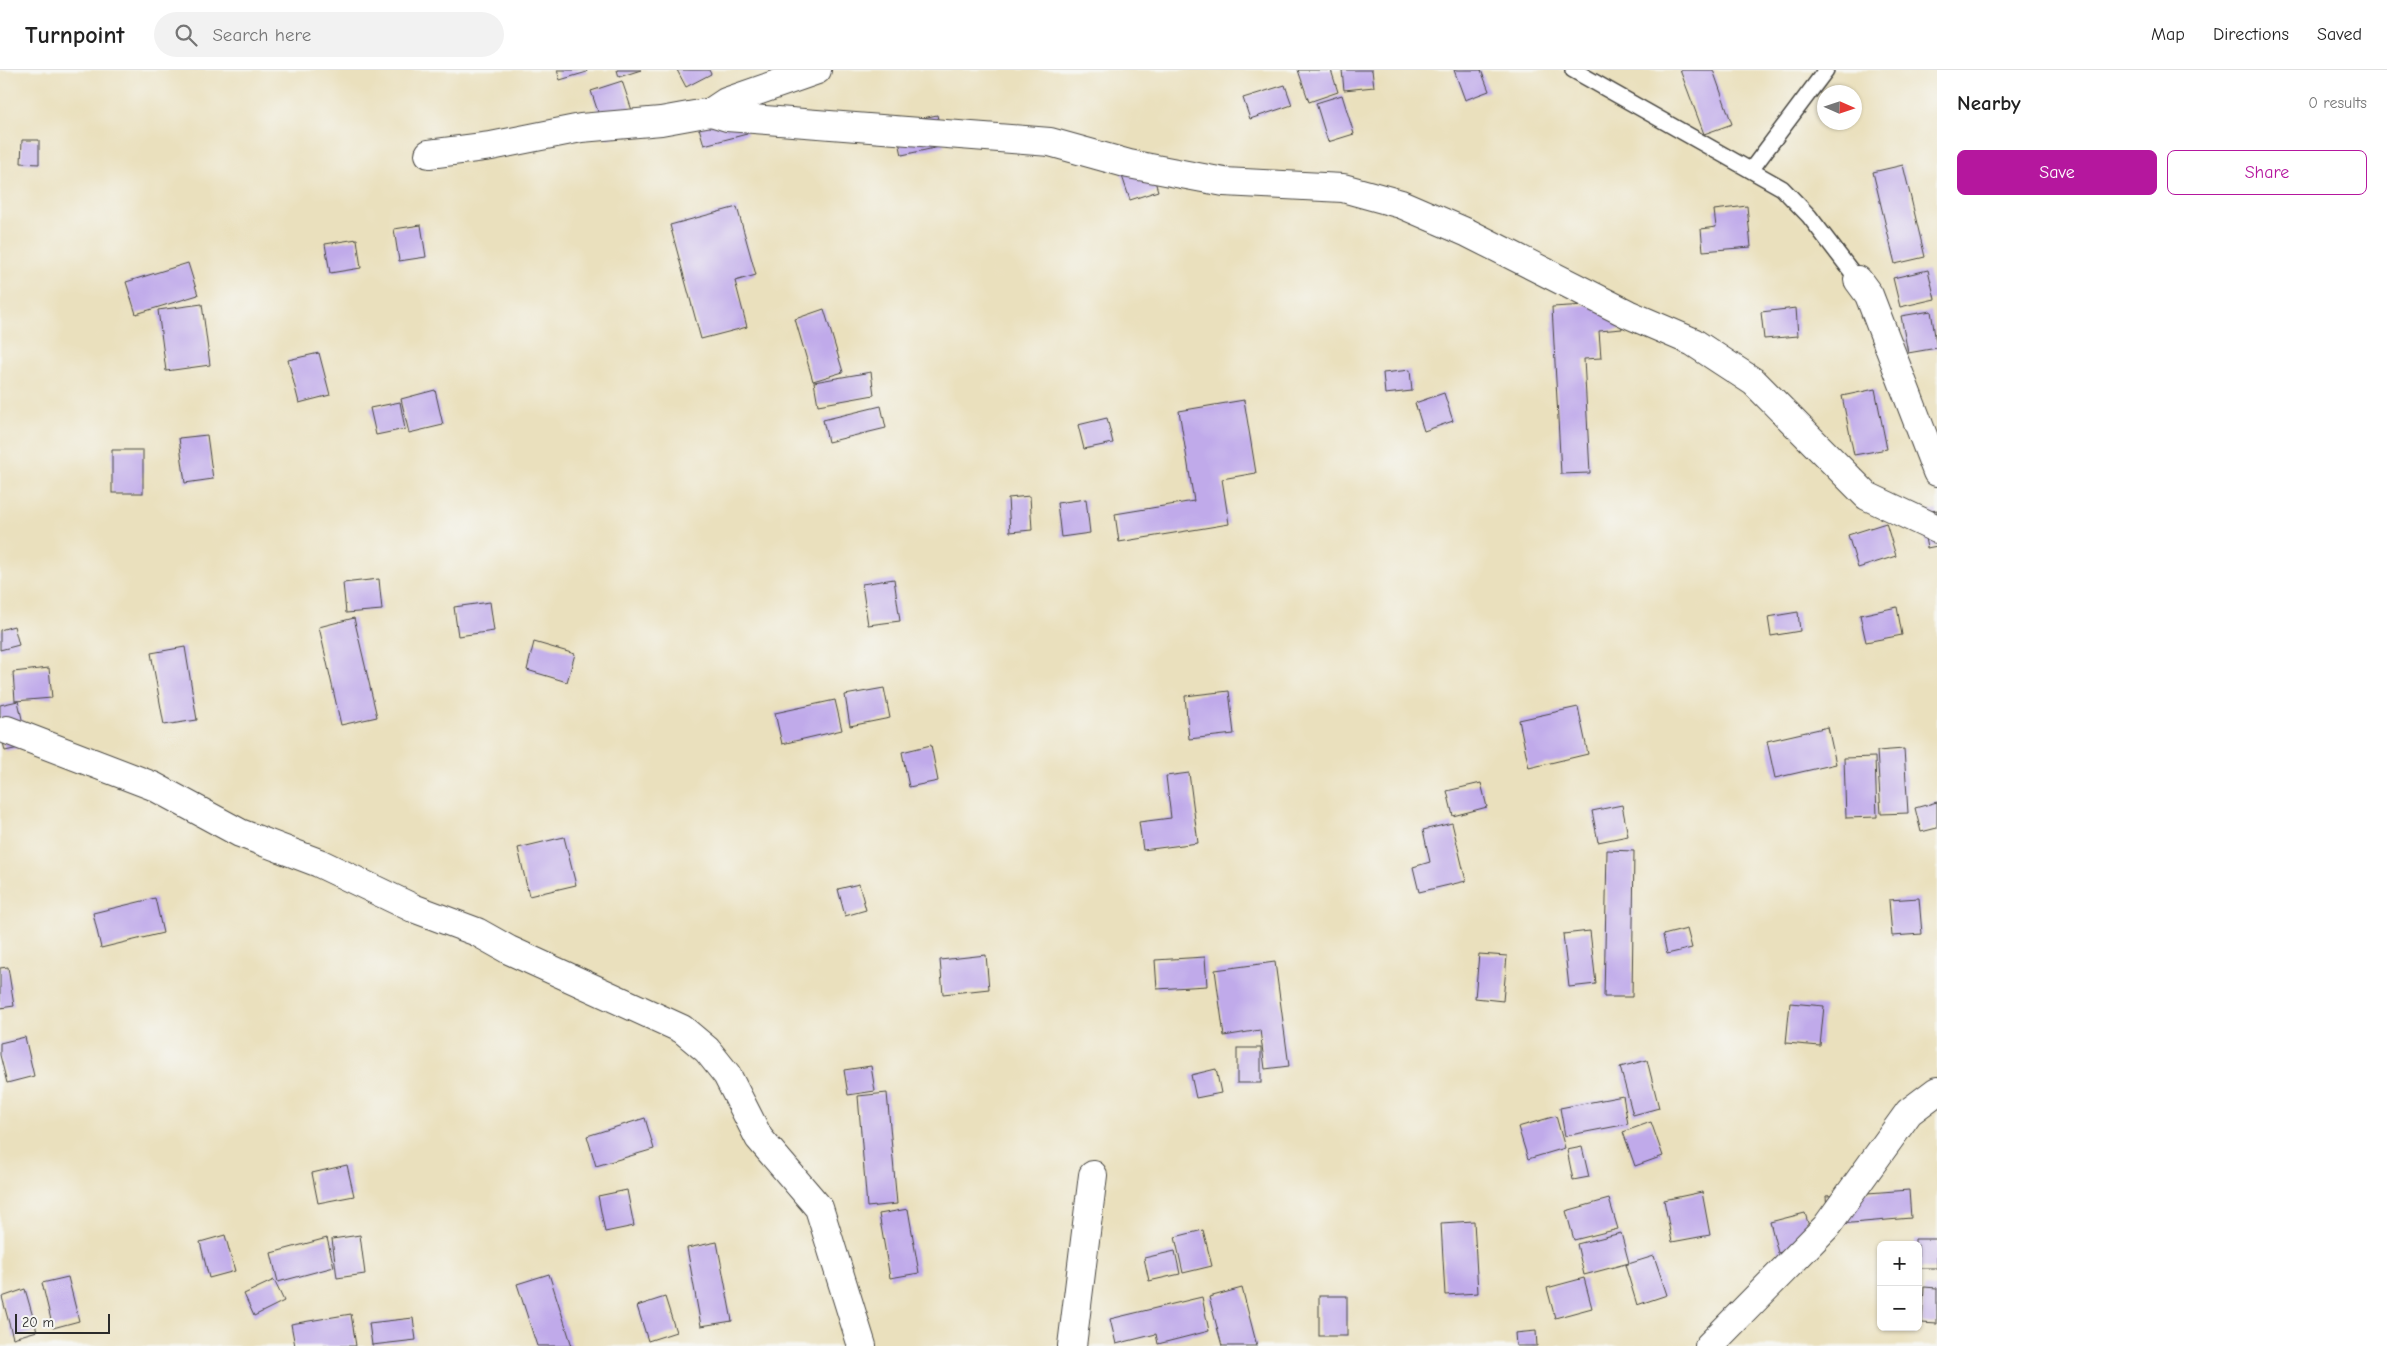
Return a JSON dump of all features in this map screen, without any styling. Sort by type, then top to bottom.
[{"type":"street","points":[[429,154],[491,146],[581,128],[661,121],[711,112],[726,102],[817,70]]},
{"type":"street","points":[[711,112],[726,117],[1050,142],[1129,164],[1224,182],[1342,188],[1402,204],[1468,233],[1628,314],[1693,342],[1754,382],[1866,496],[1937,529]]},
{"type":"street","points":[[1858,280],[1869,295],[1937,472]]},
{"type":"street","points":[[8,730],[153,786],[240,833],[319,863],[413,908],[477,932],[509,950],[682,1029],[707,1050],[722,1069],[759,1138],[819,1208],[862,1346]]},
{"type":"street","points":[[1709,1346],[1826,1227],[1909,1112],[1937,1091]]},
{"type":"street","points":[[1072,1346],[1093,1175]]},
{"type":"lane","points":[[1573,70],[1782,188],[1809,216],[1858,280]]},
{"type":"lane","points":[[1752,170],[1826,70]]},
{"type":"building","points":[[557,70],[586,70],[587,72],[560,80]]},
{"type":"building","points":[[617,70],[641,70],[619,77]]},
{"type":"building","points":[[677,70],[709,70],[711,74],[686,87]]},
{"type":"building","points":[[1298,70],[1331,70],[1338,92],[1309,102]]},
{"type":"building","points":[[1342,70],[1372,70],[1374,87],[1344,90]]},
{"type":"building","points":[[1454,70],[1481,70],[1489,91],[1465,100]]},
{"type":"building","points":[[1680,70],[1713,70],[1732,124],[1704,134]]},
{"type":"building","points":[[622,81],[638,128],[607,139],[591,91]]},
{"type":"building","points":[[1285,85],[1292,105],[1250,119],[1243,98]]},
{"type":"building","points":[[1342,95],[1354,134],[1328,142],[1316,103]]},
{"type":"building","points":[[741,110],[747,134],[704,145],[697,121]]},
{"type":"building","points":[[937,115],[944,146],[902,155],[895,124]]},
{"type":"building","points":[[22,140],[39,140],[39,164],[21,163]]},
{"type":"building","points":[[1147,155],[1158,191],[1130,200],[1118,164]]},
{"type":"building","points":[[1903,165],[1925,257],[1895,264],[1873,172]]},
{"type":"building","points":[[1747,206],[1751,247],[1703,251],[1701,229],[1716,227],[1714,210]]},
{"type":"building","points":[[737,207],[756,275],[735,281],[747,327],[701,339],[670,225]]},
{"type":"building","points":[[421,225],[426,257],[399,261],[394,229]]},
{"type":"building","points":[[357,239],[361,268],[330,273],[325,244]]},
{"type":"building","points":[[188,263],[198,295],[136,314],[126,282]]},
{"type":"building","points":[[1928,270],[1935,299],[1900,307],[1893,278]]},
{"type":"building","points":[[1621,303],[1622,329],[1599,331],[1601,358],[1584,359],[1590,473],[1561,474],[1552,307]]},
{"type":"building","points":[[202,304],[210,365],[166,371],[158,310]]},
{"type":"building","points":[[1796,308],[1798,336],[1764,339],[1761,312]]},
{"type":"building","points":[[824,309],[843,372],[813,381],[795,319]]},
{"type":"building","points":[[1931,311],[1937,348],[1908,353],[1901,316]]},
{"type":"building","points":[[319,353],[330,395],[299,403],[288,360]]},
{"type":"building","points":[[1410,370],[1412,391],[1385,394],[1383,373]]},
{"type":"building","points":[[871,372],[874,395],[818,405],[814,382]]},
{"type":"building","points":[[1875,389],[1887,449],[1854,455],[1842,396]]},
{"type":"building","points":[[435,390],[443,425],[409,433],[401,399]]},
{"type":"building","points":[[1444,393],[1453,421],[1424,431],[1415,403]]},
{"type":"building","points":[[1244,400],[1256,473],[1222,479],[1229,524],[1119,542],[1115,514],[1194,501],[1179,411]]},
{"type":"building","points":[[400,402],[405,429],[376,435],[370,408]]},
{"type":"building","points":[[881,406],[886,428],[828,442],[823,420]]},
{"type":"building","points":[[1107,418],[1113,443],[1084,449],[1078,425]]},
{"type":"building","points":[[207,435],[213,479],[185,483],[179,438]]},
{"type":"building","points":[[112,450],[143,450],[143,493],[112,493]]},
{"type":"building","points":[[1030,496],[1032,530],[1010,532],[1008,498]]},
{"type":"building","points":[[1086,499],[1090,533],[1061,537],[1057,503]]},
{"type":"building","points":[[1937,510],[1937,546],[1927,548],[1920,513]]},
{"type":"building","points":[[1886,523],[1896,556],[1858,568],[1848,535]]},
{"type":"building","points":[[379,579],[382,610],[346,613],[343,583]]},
{"type":"building","points":[[894,579],[900,621],[868,625],[862,584]]},
{"type":"building","points":[[490,602],[494,631],[458,636],[454,607]]},
{"type":"building","points":[[1897,607],[1902,635],[1866,642],[1860,615]]},
{"type":"building","points":[[1798,612],[1800,631],[1771,636],[1768,617]]},
{"type":"building","points":[[354,618],[377,717],[341,725],[319,627]]},
{"type":"building","points":[[14,626],[19,645],[0,650],[0,630]]},
{"type":"building","points":[[534,642],[575,654],[567,682],[527,670]]},
{"type":"building","points":[[185,647],[197,720],[164,725],[151,653]]},
{"type":"building","points":[[49,668],[52,698],[15,701],[13,672]]},
{"type":"building","points":[[884,688],[890,718],[850,726],[845,695]]},
{"type":"building","points":[[1229,691],[1234,734],[1189,739],[1185,696]]},
{"type":"building","points":[[835,700],[842,730],[782,744],[775,713]]},
{"type":"building","points":[[18,701],[28,746],[5,751],[0,729],[0,705]]},
{"type":"building","points":[[1578,707],[1588,754],[1529,768],[1519,720]]},
{"type":"building","points":[[1828,727],[1836,764],[1775,778],[1767,741]]},
{"type":"building","points":[[931,745],[938,781],[909,787],[902,752]]},
{"type":"building","points":[[1904,749],[1908,813],[1881,814],[1877,751]]},
{"type":"building","points":[[1875,757],[1877,817],[1846,818],[1844,758]]},
{"type":"building","points":[[1189,773],[1198,843],[1143,850],[1139,822],[1171,818],[1166,776]]},
{"type":"building","points":[[1481,783],[1487,807],[1453,816],[1447,791]]},
{"type":"building","points":[[1937,802],[1937,828],[1921,832],[1915,808]]},
{"type":"building","points":[[1622,805],[1628,836],[1598,842],[1592,811]]},
{"type":"building","points":[[1452,823],[1466,881],[1419,892],[1413,867],[1430,862],[1423,830]]},
{"type":"building","points":[[564,837],[576,885],[529,896],[518,848]]},
{"type":"building","points":[[1607,850],[1634,851],[1632,997],[1604,997]]},
{"type":"building","points":[[859,884],[866,910],[845,916],[838,889]]},
{"type":"building","points":[[155,898],[163,933],[101,948],[93,913]]},
{"type":"building","points":[[1919,898],[1922,934],[1892,936],[1889,900]]},
{"type":"building","points":[[1687,929],[1692,948],[1667,954],[1663,935]]},
{"type":"building","points":[[1590,931],[1596,984],[1569,987],[1563,934]]},
{"type":"building","points":[[1479,954],[1507,956],[1503,1001],[1475,998]]},
{"type":"building","points":[[986,955],[989,989],[943,994],[940,960]]},
{"type":"building","points":[[1205,957],[1207,986],[1157,989],[1155,960]]},
{"type":"building","points":[[1275,962],[1289,1066],[1265,1069],[1260,1030],[1224,1036],[1215,970]]},
{"type":"building","points":[[8,967],[14,1006],[0,1008],[0,968]]},
{"type":"building","points":[[1790,1003],[1824,1006],[1820,1046],[1786,1043]]},
{"type":"building","points":[[25,1037],[34,1076],[7,1083],[0,1055],[0,1043]]},
{"type":"building","points":[[1237,1048],[1261,1048],[1261,1083],[1237,1083]]},
{"type":"building","points":[[1647,1060],[1659,1108],[1633,1115],[1620,1067]]},
{"type":"building","points":[[871,1066],[875,1091],[848,1095],[844,1070]]},
{"type":"building","points":[[1216,1069],[1221,1093],[1196,1098],[1191,1075]]},
{"type":"building","points":[[887,1093],[897,1204],[867,1207],[858,1096]]},
{"type":"building","points":[[1623,1096],[1628,1124],[1565,1136],[1560,1108]]},
{"type":"building","points":[[1556,1116],[1565,1148],[1528,1159],[1518,1127]]},
{"type":"building","points":[[645,1118],[654,1149],[596,1166],[587,1136]]},
{"type":"building","points":[[1651,1122],[1663,1156],[1635,1166],[1623,1132]]},
{"type":"building","points":[[1582,1147],[1589,1177],[1573,1180],[1567,1150]]},
{"type":"building","points":[[347,1165],[354,1196],[318,1203],[312,1173]]},
{"type":"building","points":[[627,1190],[634,1226],[605,1232],[598,1196]]},
{"type":"building","points":[[1909,1190],[1911,1218],[1828,1225],[1826,1196]]},
{"type":"building","points":[[1702,1192],[1710,1235],[1672,1242],[1664,1200]]},
{"type":"building","points":[[1609,1199],[1618,1229],[1574,1240],[1566,1211]]},
{"type":"building","points":[[908,1209],[919,1273],[890,1278],[879,1214]]},
{"type":"building","points":[[1805,1213],[1814,1243],[1778,1253],[1770,1222]]},
{"type":"building","points":[[1474,1221],[1478,1293],[1445,1295],[1441,1223]]},
{"type":"building","points":[[1203,1230],[1212,1266],[1183,1273],[1175,1237]]},
{"type":"building","points":[[1621,1233],[1629,1263],[1584,1275],[1577,1244]]},
{"type":"building","points":[[225,1235],[235,1271],[209,1278],[200,1242]]},
{"type":"building","points":[[360,1235],[365,1274],[337,1278],[332,1239]]},
{"type":"building","points":[[327,1238],[334,1267],[278,1282],[271,1253]]},
{"type":"building","points":[[1915,1239],[1937,1239],[1937,1268],[1922,1268],[1922,1241],[1915,1241]]},
{"type":"building","points":[[717,1242],[732,1321],[701,1326],[687,1248]]},
{"type":"building","points":[[1175,1251],[1180,1274],[1149,1281],[1144,1258]]},
{"type":"building","points":[[1654,1256],[1667,1295],[1637,1305],[1625,1265]]},
{"type":"building","points":[[549,1274],[572,1346],[537,1346],[517,1284]]},
{"type":"building","points":[[68,1277],[79,1321],[53,1328],[42,1283]]},
{"type":"building","points":[[1584,1278],[1592,1308],[1555,1318],[1547,1288]]},
{"type":"building","points":[[274,1280],[284,1301],[254,1316],[244,1294]]},
{"type":"building","points":[[1924,1287],[1937,1288],[1937,1324],[1922,1323]]},
{"type":"building","points":[[1242,1288],[1257,1346],[1222,1346],[1209,1297]]},
{"type":"building","points":[[25,1289],[37,1331],[13,1338],[2,1297]]},
{"type":"building","points":[[1319,1296],[1347,1296],[1347,1336],[1319,1336]]},
{"type":"building","points":[[665,1297],[676,1332],[648,1341],[637,1306]]},
{"type":"building","points":[[1202,1297],[1209,1331],[1158,1344],[1156,1334],[1116,1344],[1110,1319]]},
{"type":"building","points":[[351,1314],[356,1346],[295,1346],[291,1324]]},
{"type":"building","points":[[413,1318],[416,1340],[372,1345],[369,1323]]},
{"type":"building","points":[[1536,1331],[1537,1346],[1516,1346],[1515,1333]]}]
